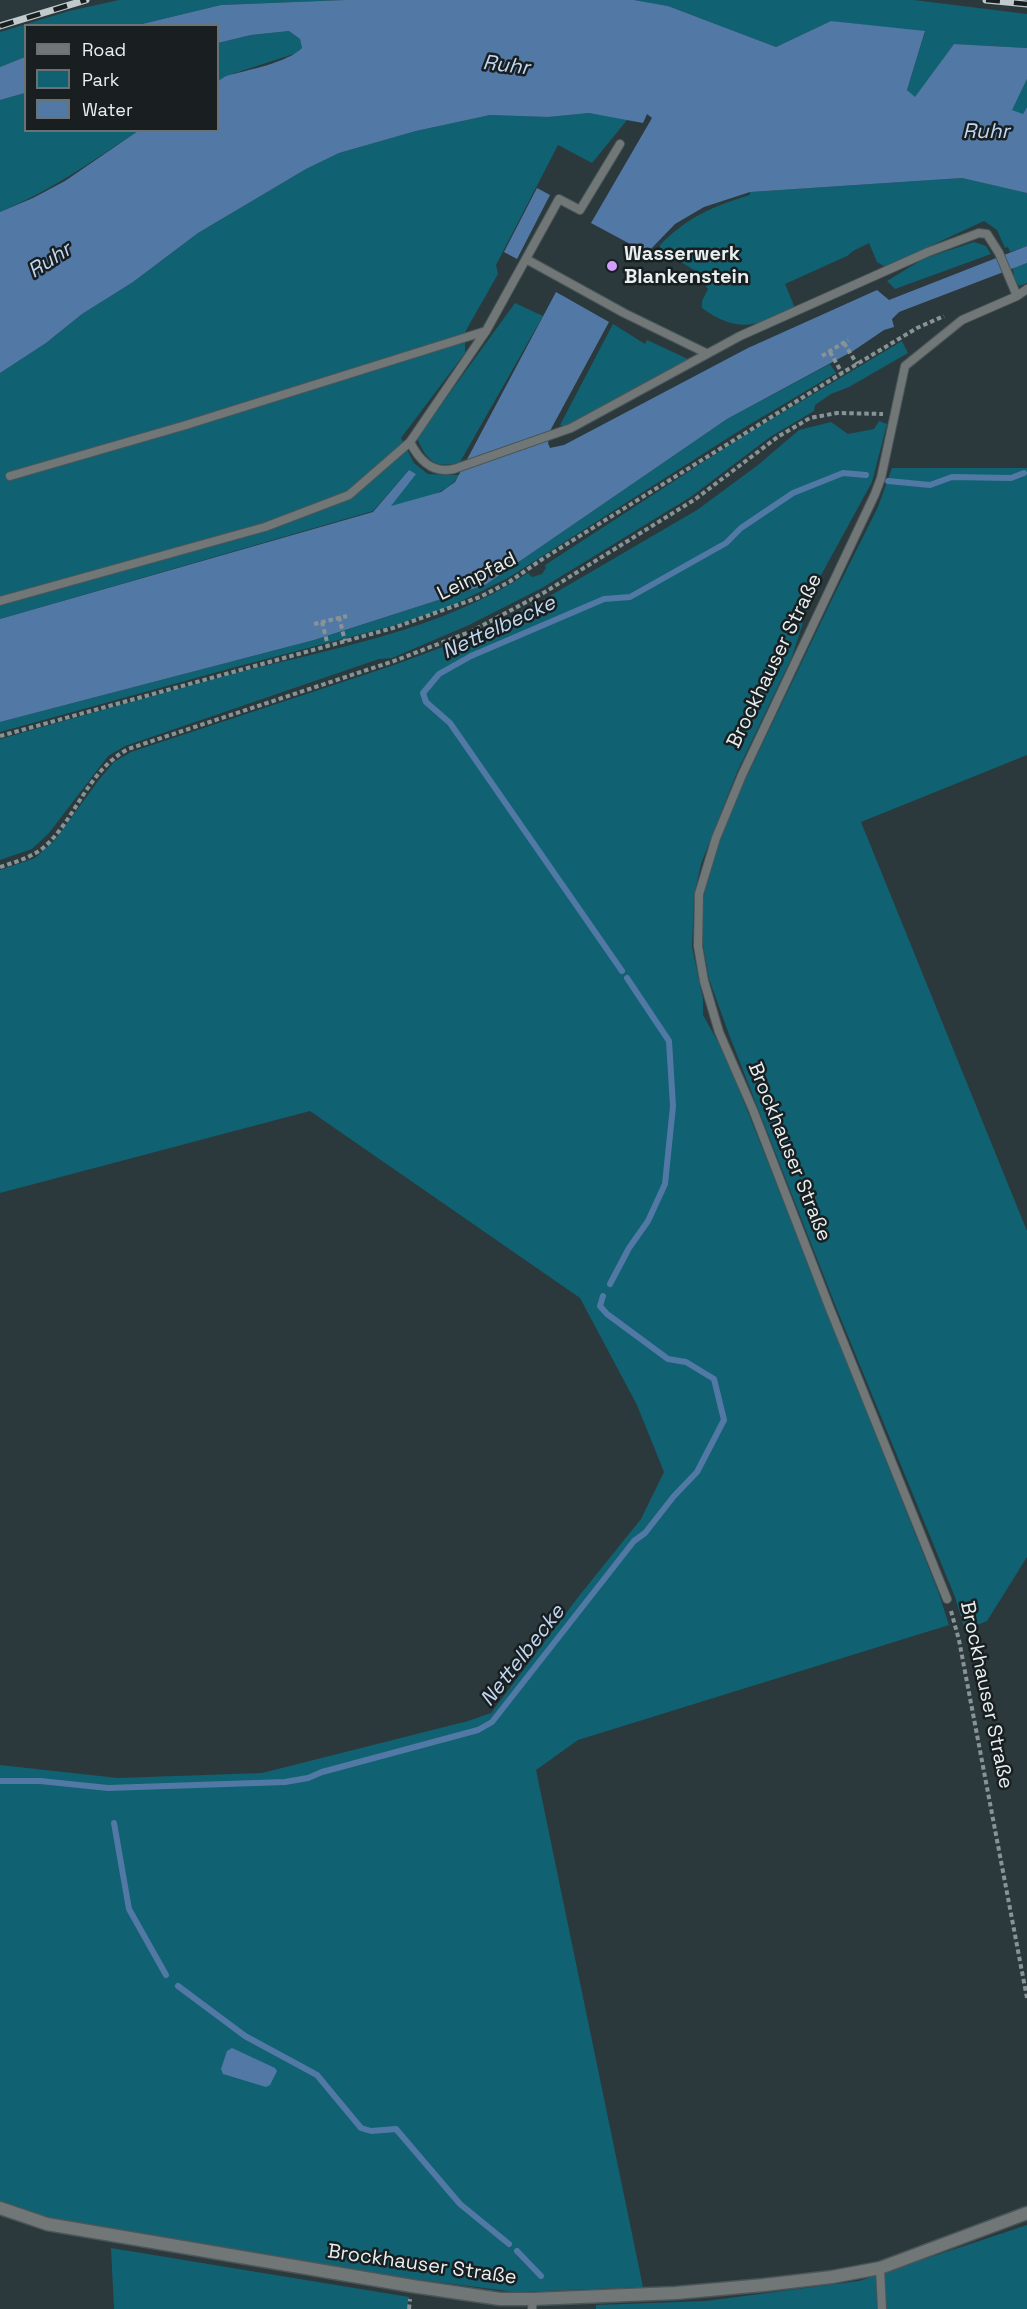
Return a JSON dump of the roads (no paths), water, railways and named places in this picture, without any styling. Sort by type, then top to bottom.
[{"type":"street","name":"Brockhauser Straße","points":[[0,2208],[47,2224],[532,2304],[764,2285],[880,2268],[1027,2213]]},
{"type":"lane","points":[[0,601],[265,527],[349,495],[410,442],[486,331],[559,199],[580,210],[620,144]]},
{"type":"lane","points":[[410,442],[421,461],[430,467],[454,470],[562,431],[740,336],[890,269],[979,233],[987,234],[999,253],[1017,296]]},
{"type":"lane","points":[[526,259],[624,313],[706,353]]},
{"type":"lane","name":"Brockhauser Straße","points":[[947,1599],[830,1309],[753,1110],[719,1032],[704,981],[698,946],[699,894],[713,847],[742,775],[870,509],[881,478],[905,366],[962,320],[1017,296],[1027,289]]},
{"type":"lane","points":[[10,476],[186,425],[486,331]]},
{"type":"lane","points":[[880,2268],[882,2309]]},
{"type":"water","name":"Ruhr","points":[[345,0],[634,0],[668,6],[776,47],[831,21],[925,31],[907,90],[915,97],[954,44],[1027,48],[1027,79],[1012,110],[1023,114],[1027,107],[1027,193],[962,178],[750,192],[704,207],[675,224],[647,253],[591,223],[652,118],[647,114],[643,123],[589,113],[548,117],[490,115],[416,131],[339,153],[306,169],[198,233],[133,282],[82,314],[46,343],[0,373],[0,212],[65,181],[137,132],[219,132],[219,80],[226,76],[277,62],[302,48],[300,39],[289,31],[251,35],[219,43],[219,24],[142,24],[221,5]]},
{"type":"water","points":[[24,57],[24,93],[0,100],[0,67]]},
{"type":"water","points":[[537,188],[550,195],[517,259],[504,252]]},
{"type":"water","points":[[1027,246],[1027,263],[899,312],[892,319],[894,327],[884,330],[853,351],[727,419],[485,585],[314,640],[0,722],[0,619],[373,512],[409,470],[416,474],[391,506],[441,492],[455,482],[556,292],[609,322],[551,429],[548,443],[550,448],[564,445],[748,348],[877,290],[889,300]]},
{"type":"water","points":[[232,2048],[275,2068],[277,2071],[270,2085],[266,2087],[223,2074],[221,2069],[227,2051]]},
{"type":"waterway","name":"Nettelbecke","points":[[622,971],[450,723],[426,702],[423,693],[439,674],[471,656],[604,599],[630,597],[726,543],[741,528],[793,493],[843,473],[866,475]]},
{"type":"waterway","name":"Nettelbecke","points":[[888,481],[930,485],[952,477],[1011,478],[1024,473]]},
{"type":"waterway","name":"Nettelbecke","points":[[610,1284],[629,1248],[648,1221],[665,1184],[673,1106],[669,1041],[627,978]]},
{"type":"waterway","name":"Nettelbecke","points":[[0,1781],[40,1781],[108,1788],[285,1782],[308,1778],[322,1772],[478,1730],[492,1722],[634,1541],[645,1533],[674,1496],[697,1472],[724,1420],[714,1379],[686,1362],[668,1359],[607,1314],[600,1306],[603,1296]]},
{"type":"waterway","points":[[114,1823],[129,1909],[166,1975]]},
{"type":"waterway","points":[[178,1986],[245,2036],[317,2075],[361,2128],[371,2131],[396,2129],[460,2204],[509,2244]]},
{"type":"waterway","points":[[517,2251],[541,2276]]},
{"type":"railway","points":[[0,26],[86,0]]},
{"type":"railway","points":[[986,0],[1027,4]]},
{"type":"place","name":"Wasserwerk Blankenstein","points":[[612,266]]}]
